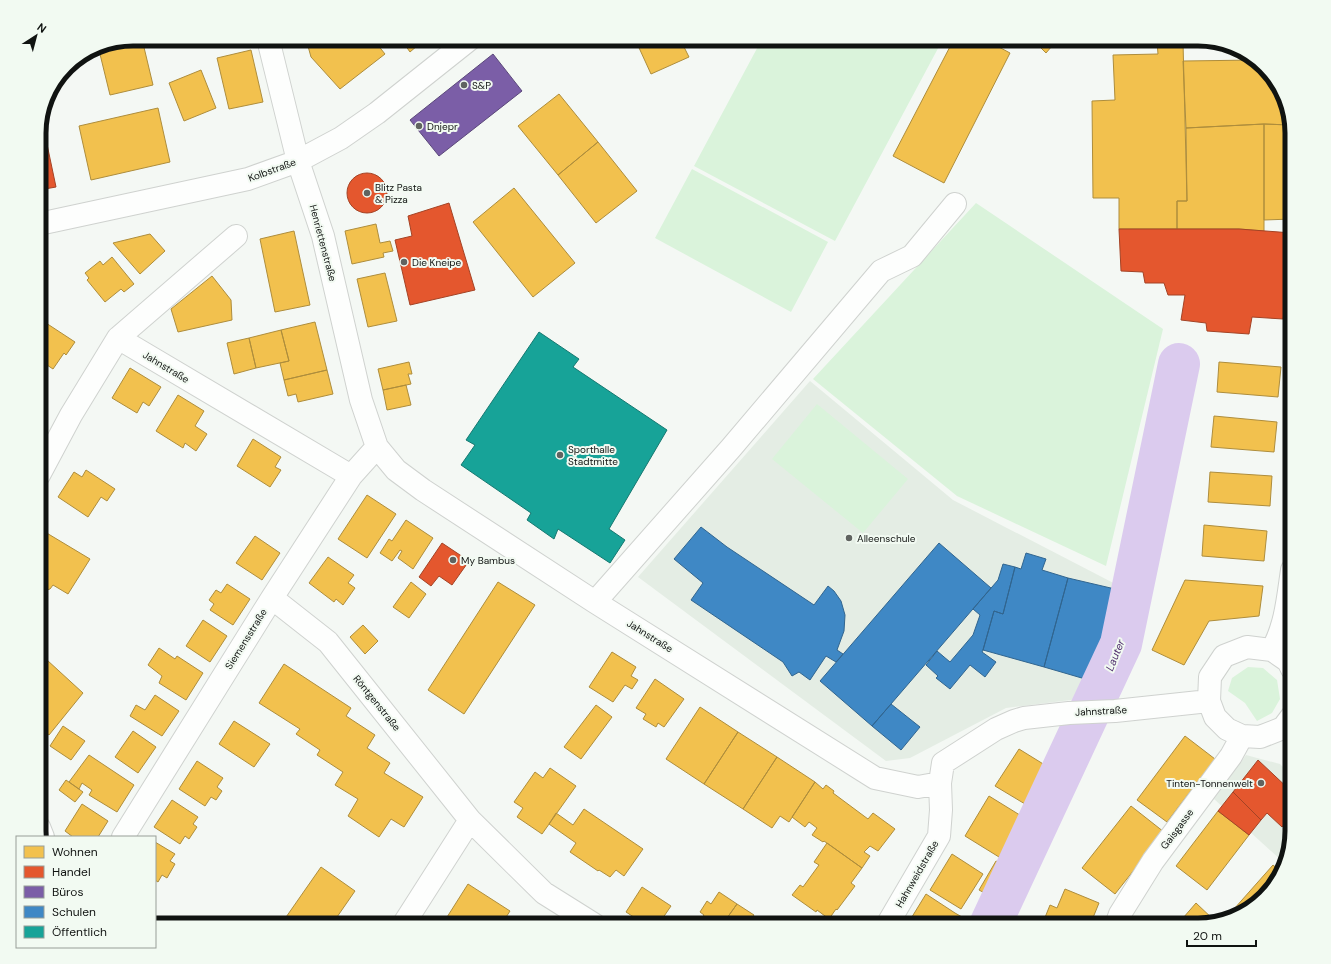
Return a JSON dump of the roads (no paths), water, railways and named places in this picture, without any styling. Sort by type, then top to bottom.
[{"type":"street","name":"Henriettenstraße","points":[[270,46],[298,161],[323,236],[361,400],[377,447]]},
{"type":"street","name":"Kolbstraße","points":[[46,222],[248,179],[298,161],[341,138],[377,113],[461,46]]},
{"type":"street","points":[[595,602],[731,448],[881,271],[912,256],[955,204]]},
{"type":"street","points":[[46,462],[71,415],[118,338],[236,236]]},
{"type":"street","name":"Jahnstraße","points":[[118,338],[351,476]]},
{"type":"street","name":"Siemensstraße","points":[[124,836],[272,598],[351,476],[377,447]]},
{"type":"street","name":"Jahnstraße","points":[[377,447],[396,470],[423,490],[595,602],[875,778],[918,787],[940,783]]},
{"type":"street","name":"Röntgenstraße","points":[[272,598],[328,642],[470,820],[544,893],[584,918]]},
{"type":"street","points":[[1272,650],[1279,638],[1285,618]]},
{"type":"street","points":[[1285,659],[1272,650],[1247,646],[1224,656],[1210,677],[1209,701],[1215,717],[1227,729],[1242,736],[1260,737],[1285,729]]},
{"type":"street","name":"Jahnstraße","points":[[996,729],[1024,718],[1068,713],[1115,711],[1209,701]]},
{"type":"street","name":"Hahnweidstraße","points":[[891,918],[939,836],[941,810],[940,783],[943,763],[996,729]]},
{"type":"street","name":"Gaisgasse","points":[[1119,918],[1153,861],[1231,756],[1242,736]]},
{"type":"street","points":[[407,918],[470,820]]},
{"type":"waterway","name":"Lauter","points":[[993,918],[1121,644],[1179,364]]},
{"type":"place","name":"S&P","points":[[464,85]]},
{"type":"place","name":"Dnjepr","points":[[419,126]]},
{"type":"place","name":"Blitz Pasta & Pizza","points":[[367,193]]},
{"type":"place","name":"Die Kneipe","points":[[404,262]]},
{"type":"place","name":"Sporthalle Stadtmitte","points":[[560,455]]},
{"type":"place","name":"Alleenschule","points":[[849,538]]},
{"type":"place","name":"My Bambus","points":[[453,560]]},
{"type":"place","name":"Tinten-Tonnenwelt","points":[[1261,783]]}]
